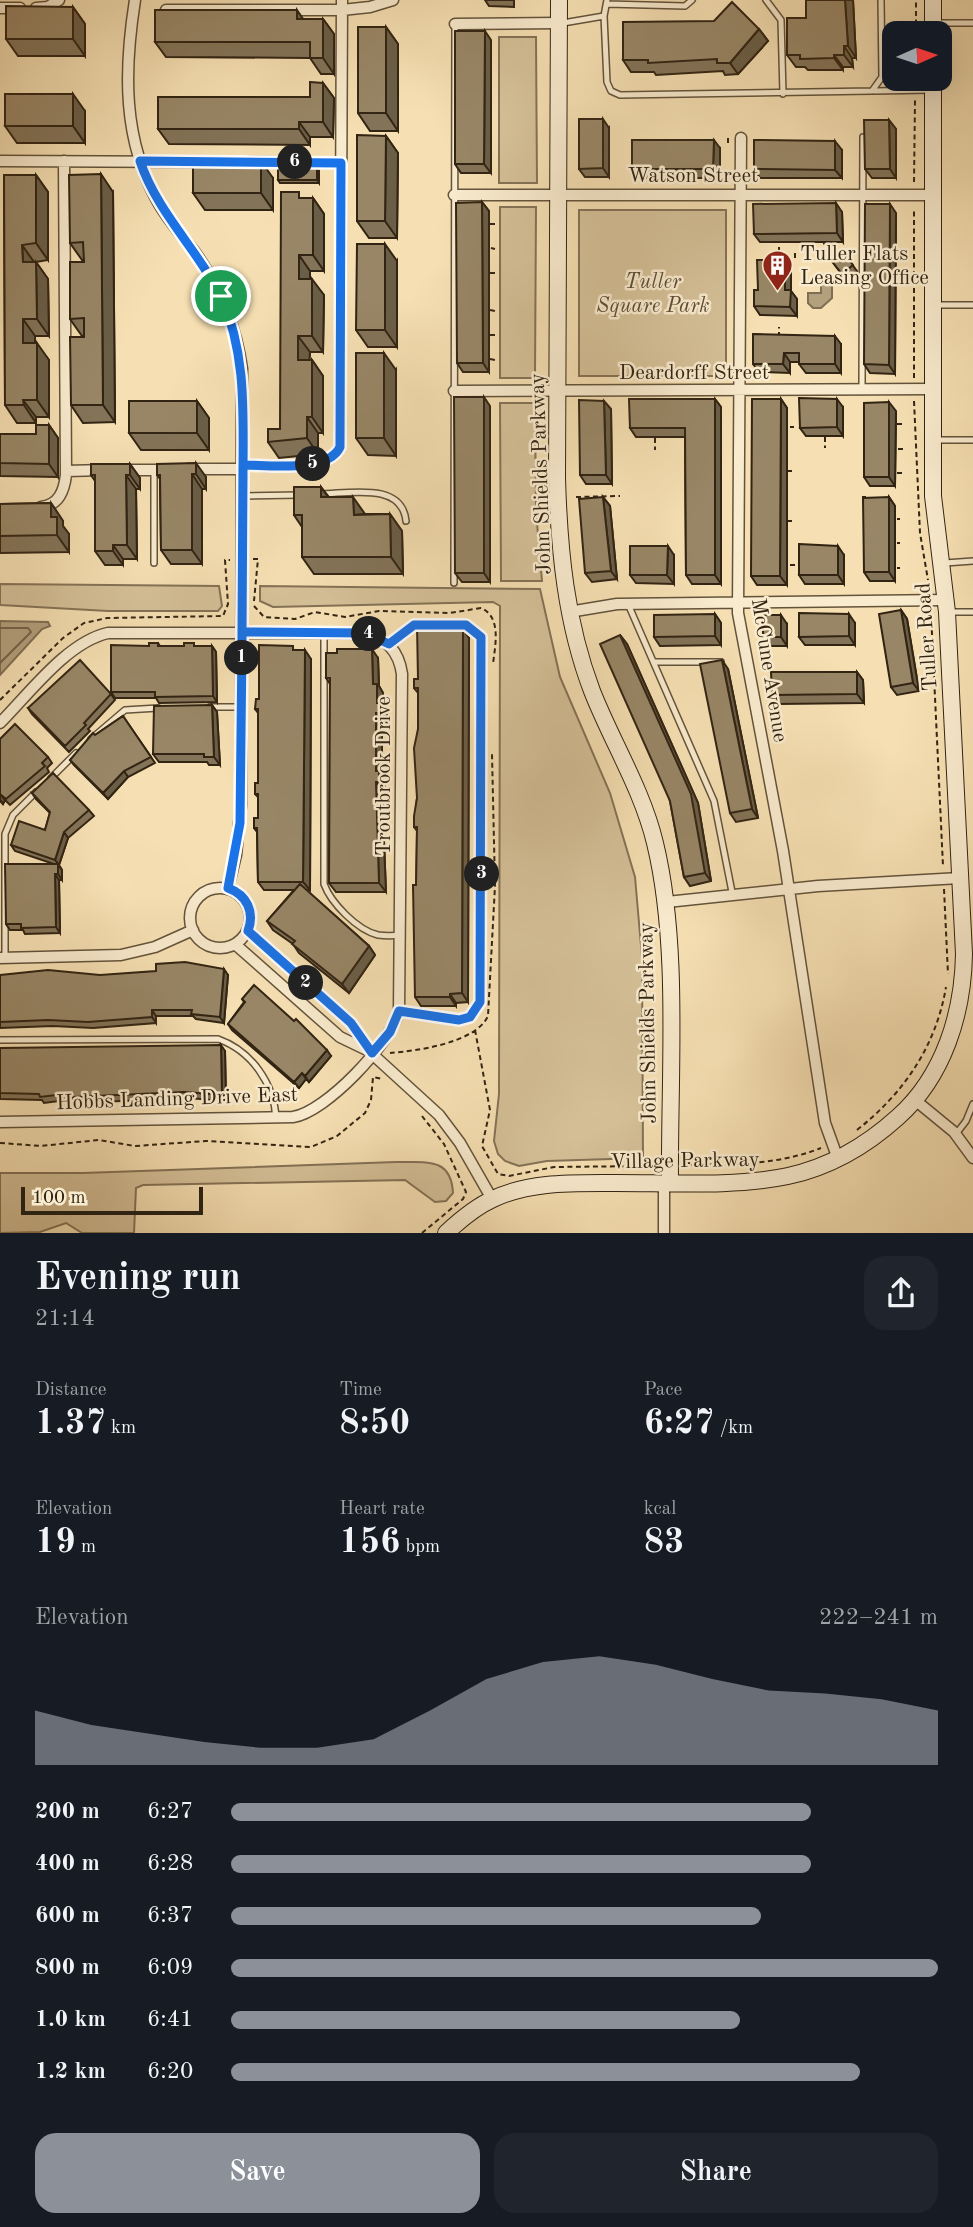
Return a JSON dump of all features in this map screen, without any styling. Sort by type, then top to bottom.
[{"type":"street","points":[[0,8],[45,8],[59,0]]},
{"type":"street","points":[[135,0],[129,38],[128,98],[140,161],[160,205],[213,280],[232,324],[243,381],[240,823],[228,888]]},
{"type":"street","points":[[164,10],[342,5],[393,0]]},
{"type":"street","name":"John Shields Parkway","points":[[559,0],[558,516],[569,612],[592,690],[645,808],[667,902],[667,1182]]},
{"type":"street","points":[[933,0],[933,21]]},
{"type":"street","points":[[66,471],[323,464],[335,456],[340,447],[342,5]]},
{"type":"street","points":[[455,24],[559,23]]},
{"type":"street","name":"Tuller Road","points":[[915,1100],[944,1052],[960,1003],[964,954],[952,879],[941,604],[942,564],[934,508],[933,91]]},
{"type":"street","name":"McCune Avenue","points":[[741,138],[738,603],[789,890],[820,1090],[835,1151]]},
{"type":"street","points":[[0,161],[223,162]]},
{"type":"street","points":[[33,507],[47,506],[57,501],[65,485],[64,161]]},
{"type":"street","points":[[236,162],[341,163]]},
{"type":"street","name":"Watson Street","points":[[454,195],[932,195]]},
{"type":"street","name":"Deardorff Street","points":[[454,391],[933,390]]},
{"type":"street","points":[[569,612],[628,604],[941,604]]},
{"type":"street","points":[[0,723],[74,649],[95,636],[122,632],[365,633],[389,644]]},
{"type":"street","name":"Troutbrook Drive","points":[[372,1053],[390,1032],[399,1011],[402,674],[399,659],[389,644]]},
{"type":"street","points":[[667,902],[789,890],[952,879]]},
{"type":"street","points":[[228,888],[240,895],[248,906],[251,920],[248,931],[236,944],[224,948],[210,947],[192,930],[191,911],[197,899],[209,890],[228,888]]},
{"type":"street","points":[[3,958],[121,955],[155,947],[192,930]]},
{"type":"street","points":[[248,931],[351,1023],[372,1053],[447,1124],[492,1199]]},
{"type":"street","points":[[236,944],[340,1037],[372,1053]]},
{"type":"street","name":"Hobbs Landing Drive East","points":[[0,1122],[276,1118],[303,1115],[324,1104],[372,1053]]},
{"type":"street","points":[[915,1100],[956,1135],[973,1158]]},
{"type":"street","name":"Village Parkway","points":[[446,1233],[492,1199],[541,1185],[774,1178],[808,1171],[835,1151],[872,1139],[915,1100]]},
{"type":"street","points":[[664,1233],[667,1182]]},
{"type":"lane","points":[[692,0],[685,6],[607,2],[604,16],[607,82],[616,94],[892,91]]},
{"type":"lane","points":[[766,0],[781,20],[783,94]]},
{"type":"lane","points":[[870,92],[878,87],[882,77],[881,0]]},
{"type":"lane","points":[[559,23],[576,23],[604,16]]},
{"type":"lane","points":[[952,26],[973,23]]},
{"type":"lane","points":[[454,583],[455,24]]},
{"type":"lane","points":[[862,391],[863,137]]},
{"type":"lane","points":[[933,306],[973,305]]},
{"type":"lane","points":[[933,440],[973,440]]},
{"type":"lane","points":[[154,470],[154,563]]},
{"type":"lane","points":[[243,496],[383,494],[398,501],[406,521]]},
{"type":"lane","points":[[942,564],[973,561]]},
{"type":"lane","points":[[628,604],[715,801],[733,897]]},
{"type":"lane","points":[[941,604],[973,612]]},
{"type":"lane","points":[[389,644],[414,625],[466,625],[481,637],[483,648],[480,1002],[470,1017],[459,1020],[399,1011]]},
{"type":"lane","points":[[324,632],[324,884],[334,902],[368,931],[381,935],[401,935]]},
{"type":"lane","points":[[654,662],[722,662]]},
{"type":"lane","points":[[203,707],[241,707]]},
{"type":"lane","points":[[3,958],[4,841],[10,819],[113,718],[130,709],[165,708]]},
{"type":"lane","points":[[0,1040],[218,1039],[237,1049],[267,1080],[274,1096],[276,1118]]},
{"type":"lane","points":[[956,1135],[973,1104]]},
{"type":"path","points":[[916,0],[916,21]]},
{"type":"path","points":[[915,91],[915,186]]},
{"type":"path","points":[[728,138],[728,146]]},
{"type":"path","points":[[914,206],[914,374]]},
{"type":"path","points":[[490,224],[495,224]]},
{"type":"path","points":[[824,238],[824,253]]},
{"type":"path","points":[[779,247],[779,253]]},
{"type":"path","points":[[795,253],[796,258]]},
{"type":"path","points":[[490,273],[495,273]]},
{"type":"path","points":[[490,310],[495,310]]},
{"type":"path","points":[[779,327],[779,338]]},
{"type":"path","points":[[490,335],[495,335]]},
{"type":"path","points":[[691,1165],[789,1160],[835,1151],[892,1100],[922,1058],[937,1026],[948,976],[952,879],[941,604],[920,533],[914,401]]},
{"type":"path","points":[[897,424],[903,424]]},
{"type":"path","points":[[825,432],[825,448]]},
{"type":"path","points":[[655,433],[655,450]]},
{"type":"path","points":[[898,449],[903,449]]},
{"type":"path","points":[[783,471],[794,471]]},
{"type":"path","points":[[897,473],[902,473]]},
{"type":"path","points":[[576,497],[620,496]]},
{"type":"path","points":[[782,521],[795,521]]},
{"type":"path","points":[[242,559],[258,559],[254,607],[266,618],[295,619],[315,612],[345,618],[379,611],[450,613],[484,609],[491,614],[494,624],[492,664]]},
{"type":"path","points":[[790,565],[795,565]]},
{"type":"path","points":[[388,1054],[437,1046],[475,1030],[487,1019],[495,886],[492,750]]},
{"type":"path","points":[[475,1030],[490,1110],[482,1146],[498,1174],[509,1176],[554,1167],[647,1166],[647,1163],[663,1162]]},
{"type":"path","points":[[0,1143],[41,1146],[99,1140],[135,1146],[206,1141],[311,1147],[337,1136],[365,1113],[372,1095],[373,1071]]},
{"type":"path","points":[[373,1077],[384,1081]]},
{"type":"path","points":[[421,1115],[444,1144],[466,1192],[463,1199],[422,1233]]},
{"type":"green space","points":[[499,37],[536,37],[537,183],[499,183]]},
{"type":"green space","points":[[500,207],[536,207],[535,378],[500,378]]},
{"type":"green space","name":"Tuller Square Park","points":[[579,210],[726,210],[726,376],[579,376]]},
{"type":"green space","points":[[500,403],[535,403],[536,511],[542,581],[501,581]]},
{"type":"green space","points":[[0,584],[219,586],[222,606],[218,611],[108,611],[0,605]]},
{"type":"green space","points":[[260,586],[540,589],[560,677],[610,793],[635,877],[642,957],[643,1158],[547,1161],[519,1166],[505,1161],[498,1154],[494,1141],[499,1094],[500,606],[493,602],[273,607],[260,601]]},
{"type":"green space","points":[[426,1162],[442,1167],[451,1181],[453,1193],[446,1201],[435,1202],[405,1180],[143,1185],[136,1188],[134,1233],[82,1233],[66,1223],[40,1232],[0,1233],[0,1173],[83,1173]]},
{"type":"water","points":[[821,280],[828,280],[832,285],[832,298],[821,308],[813,308],[808,303],[808,293],[821,293]]},
{"type":"water","points":[[0,621],[48,622],[50,626],[42,629],[0,675]]},
{"type":"building","points":[[806,0],[845,0],[848,46],[844,46],[844,55],[800,59],[800,55],[787,55],[787,18],[806,18]]},
{"type":"building","points":[[732,2],[759,29],[730,63],[717,63],[717,59],[648,63],[648,60],[623,60],[623,22],[714,21]]},
{"type":"building","points":[[6,6],[73,7],[73,39],[6,39]]},
{"type":"building","points":[[155,10],[297,10],[297,19],[323,19],[323,58],[310,58],[310,42],[155,42]]},
{"type":"building","points":[[358,27],[386,27],[386,113],[358,113]]},
{"type":"building","points":[[455,31],[485,31],[484,164],[455,164]]},
{"type":"building","points":[[310,82],[323,83],[323,122],[299,122],[299,129],[158,129],[158,97],[310,97]]},
{"type":"building","points":[[5,94],[73,94],[73,126],[5,126]]},
{"type":"building","points":[[579,119],[603,119],[603,168],[579,169]]},
{"type":"building","points":[[864,120],[889,120],[890,169],[865,169]]},
{"type":"building","points":[[357,135],[386,136],[385,221],[357,221]]},
{"type":"building","points":[[632,140],[714,140],[713,169],[632,169]]},
{"type":"building","points":[[754,140],[835,141],[835,170],[754,169]]},
{"type":"building","points":[[193,161],[261,161],[261,193],[193,193]]},
{"type":"building","points":[[278,168],[317,168],[317,180],[278,180]]},
{"type":"building","points":[[101,174],[103,405],[71,405],[70,337],[84,337],[84,318],[70,319],[70,262],[84,262],[83,242],[70,243],[69,175]]},
{"type":"building","points":[[4,175],[36,175],[36,243],[22,245],[23,262],[36,262],[37,319],[23,319],[23,343],[37,343],[37,400],[23,400],[24,405],[5,405]]},
{"type":"building","points":[[281,192],[299,192],[299,198],[313,198],[313,255],[299,255],[299,279],[312,279],[312,336],[298,336],[298,360],[312,360],[312,417],[307,417],[307,438],[268,442],[268,429],[280,429]]},
{"type":"building","points":[[482,202],[483,363],[457,363],[456,203]]},
{"type":"building","points":[[836,203],[837,233],[754,234],[753,204]]},
{"type":"building","points":[[865,204],[890,204],[889,365],[864,364]]},
{"type":"building","points":[[357,244],[385,244],[385,330],[356,330]]},
{"type":"building","points":[[842,251],[853,265],[842,274],[831,260]]},
{"type":"building","name":"Tuller Flats Leasing Office","points":[[757,260],[785,260],[785,290],[791,290],[790,307],[754,306],[754,290],[758,290]]},
{"type":"building","points":[[753,334],[835,336],[835,364],[799,364],[799,353],[784,353],[783,364],[753,364]]},
{"type":"building","points":[[356,353],[384,353],[384,438],[356,438]]},
{"type":"building","points":[[454,397],[484,397],[484,573],[455,573]]},
{"type":"building","points":[[799,398],[837,399],[837,427],[800,428]]},
{"type":"building","points":[[629,399],[715,399],[715,575],[686,575],[685,428],[630,428]]},
{"type":"building","points":[[752,399],[781,399],[780,576],[751,576]]},
{"type":"building","points":[[579,400],[604,401],[606,475],[580,475]]},
{"type":"building","points":[[129,401],[197,401],[197,433],[129,433]]},
{"type":"building","points":[[889,402],[889,477],[864,477],[864,403]]},
{"type":"building","points":[[36,425],[49,425],[49,464],[0,463],[0,434],[36,434]]},
{"type":"building","points":[[196,463],[196,474],[192,474],[192,550],[161,550],[160,475],[157,475],[157,464]]},
{"type":"building","points":[[91,464],[130,464],[130,475],[126,475],[127,545],[113,545],[113,551],[95,551],[95,475],[91,475]]},
{"type":"building","points":[[294,487],[321,487],[321,497],[353,497],[354,515],[390,514],[391,557],[302,557],[302,515],[294,515]]},
{"type":"building","points":[[603,497],[611,571],[585,573],[579,499]]},
{"type":"building","points":[[889,497],[889,572],[864,572],[863,498]]},
{"type":"building","points":[[51,503],[51,517],[57,517],[57,535],[0,536],[0,504]]},
{"type":"building","points":[[799,544],[838,546],[838,575],[799,575]]},
{"type":"building","points":[[630,546],[668,546],[667,575],[630,575]]},
{"type":"building","points":[[901,610],[913,683],[891,687],[879,614]]},
{"type":"building","points":[[799,613],[849,614],[849,636],[799,637]]},
{"type":"building","points":[[715,614],[715,636],[654,637],[654,615]]},
{"type":"building","points":[[763,615],[781,615],[781,637],[763,637]]},
{"type":"building","points":[[417,625],[451,625],[451,629],[463,629],[462,993],[450,994],[450,997],[415,997],[413,885],[416,885],[417,827],[414,827],[414,816],[417,798],[414,748],[418,729],[418,688],[414,688],[414,679],[418,679]]},
{"type":"building","points":[[620,635],[691,794],[705,873],[684,877],[670,801],[600,644]]},
{"type":"building","points":[[149,643],[158,643],[158,646],[184,646],[184,643],[194,643],[194,646],[212,646],[213,696],[155,697],[155,692],[111,692],[111,645],[149,646]]},
{"type":"building","points":[[259,645],[293,646],[293,650],[305,650],[303,882],[258,882],[257,828],[254,828],[254,818],[258,818],[255,783],[258,783],[258,709],[255,709],[256,699],[259,699]]},
{"type":"building","points":[[337,649],[372,649],[373,684],[377,684],[377,703],[381,703],[381,713],[376,713],[379,883],[329,883],[330,678],[326,678],[326,653],[337,653]]},
{"type":"building","points":[[80,660],[111,694],[65,746],[28,708]]},
{"type":"building","points":[[722,660],[752,809],[730,813],[700,664]]},
{"type":"building","points":[[771,672],[857,672],[857,694],[772,695]]},
{"type":"building","points":[[212,705],[214,757],[204,757],[204,754],[153,754],[154,706]]},
{"type":"building","points":[[123,716],[151,757],[124,771],[103,793],[70,760],[93,733],[95,735]]},
{"type":"building","points":[[15,724],[48,757],[42,763],[45,766],[6,799],[0,794],[0,739]]},
{"type":"building","points":[[53,773],[89,810],[64,832],[55,860],[11,845],[19,821],[45,830],[50,812],[32,793]]},
{"type":"building","points":[[5,864],[58,864],[58,874],[55,874],[56,927],[21,928],[21,924],[6,924]]},
{"type":"building","points":[[300,884],[369,946],[342,984],[292,944],[295,941],[267,921]]},
{"type":"building","points":[[185,962],[224,969],[220,1017],[191,1014],[192,1010],[152,1010],[152,1017],[88,1022],[0,1022],[0,975],[48,970],[100,975],[156,971],[156,964]]},
{"type":"building","points":[[254,985],[294,1021],[296,1019],[327,1050],[305,1076],[302,1073],[294,1082],[228,1024],[245,1002],[242,999]]},
{"type":"building","points":[[221,1045],[222,1095],[184,1092],[73,1097],[73,1093],[40,1097],[39,1094],[0,1093],[0,1048]]},
{"type":"place","name":"Tuller Flats Leasing Office","points":[[777,292]]},
{"type":"route","points":[[140,161],[341,163],[340,447],[335,456],[323,464],[243,465],[242,632],[365,633],[379,637],[389,644],[414,625],[466,625],[476,629],[481,637],[480,1002],[470,1017],[459,1020],[399,1011],[390,1032],[372,1053],[351,1023],[248,931],[251,920],[248,906],[244,898],[228,888],[240,823],[243,394],[239,349],[221,296],[208,272],[160,205],[140,161]]}]
